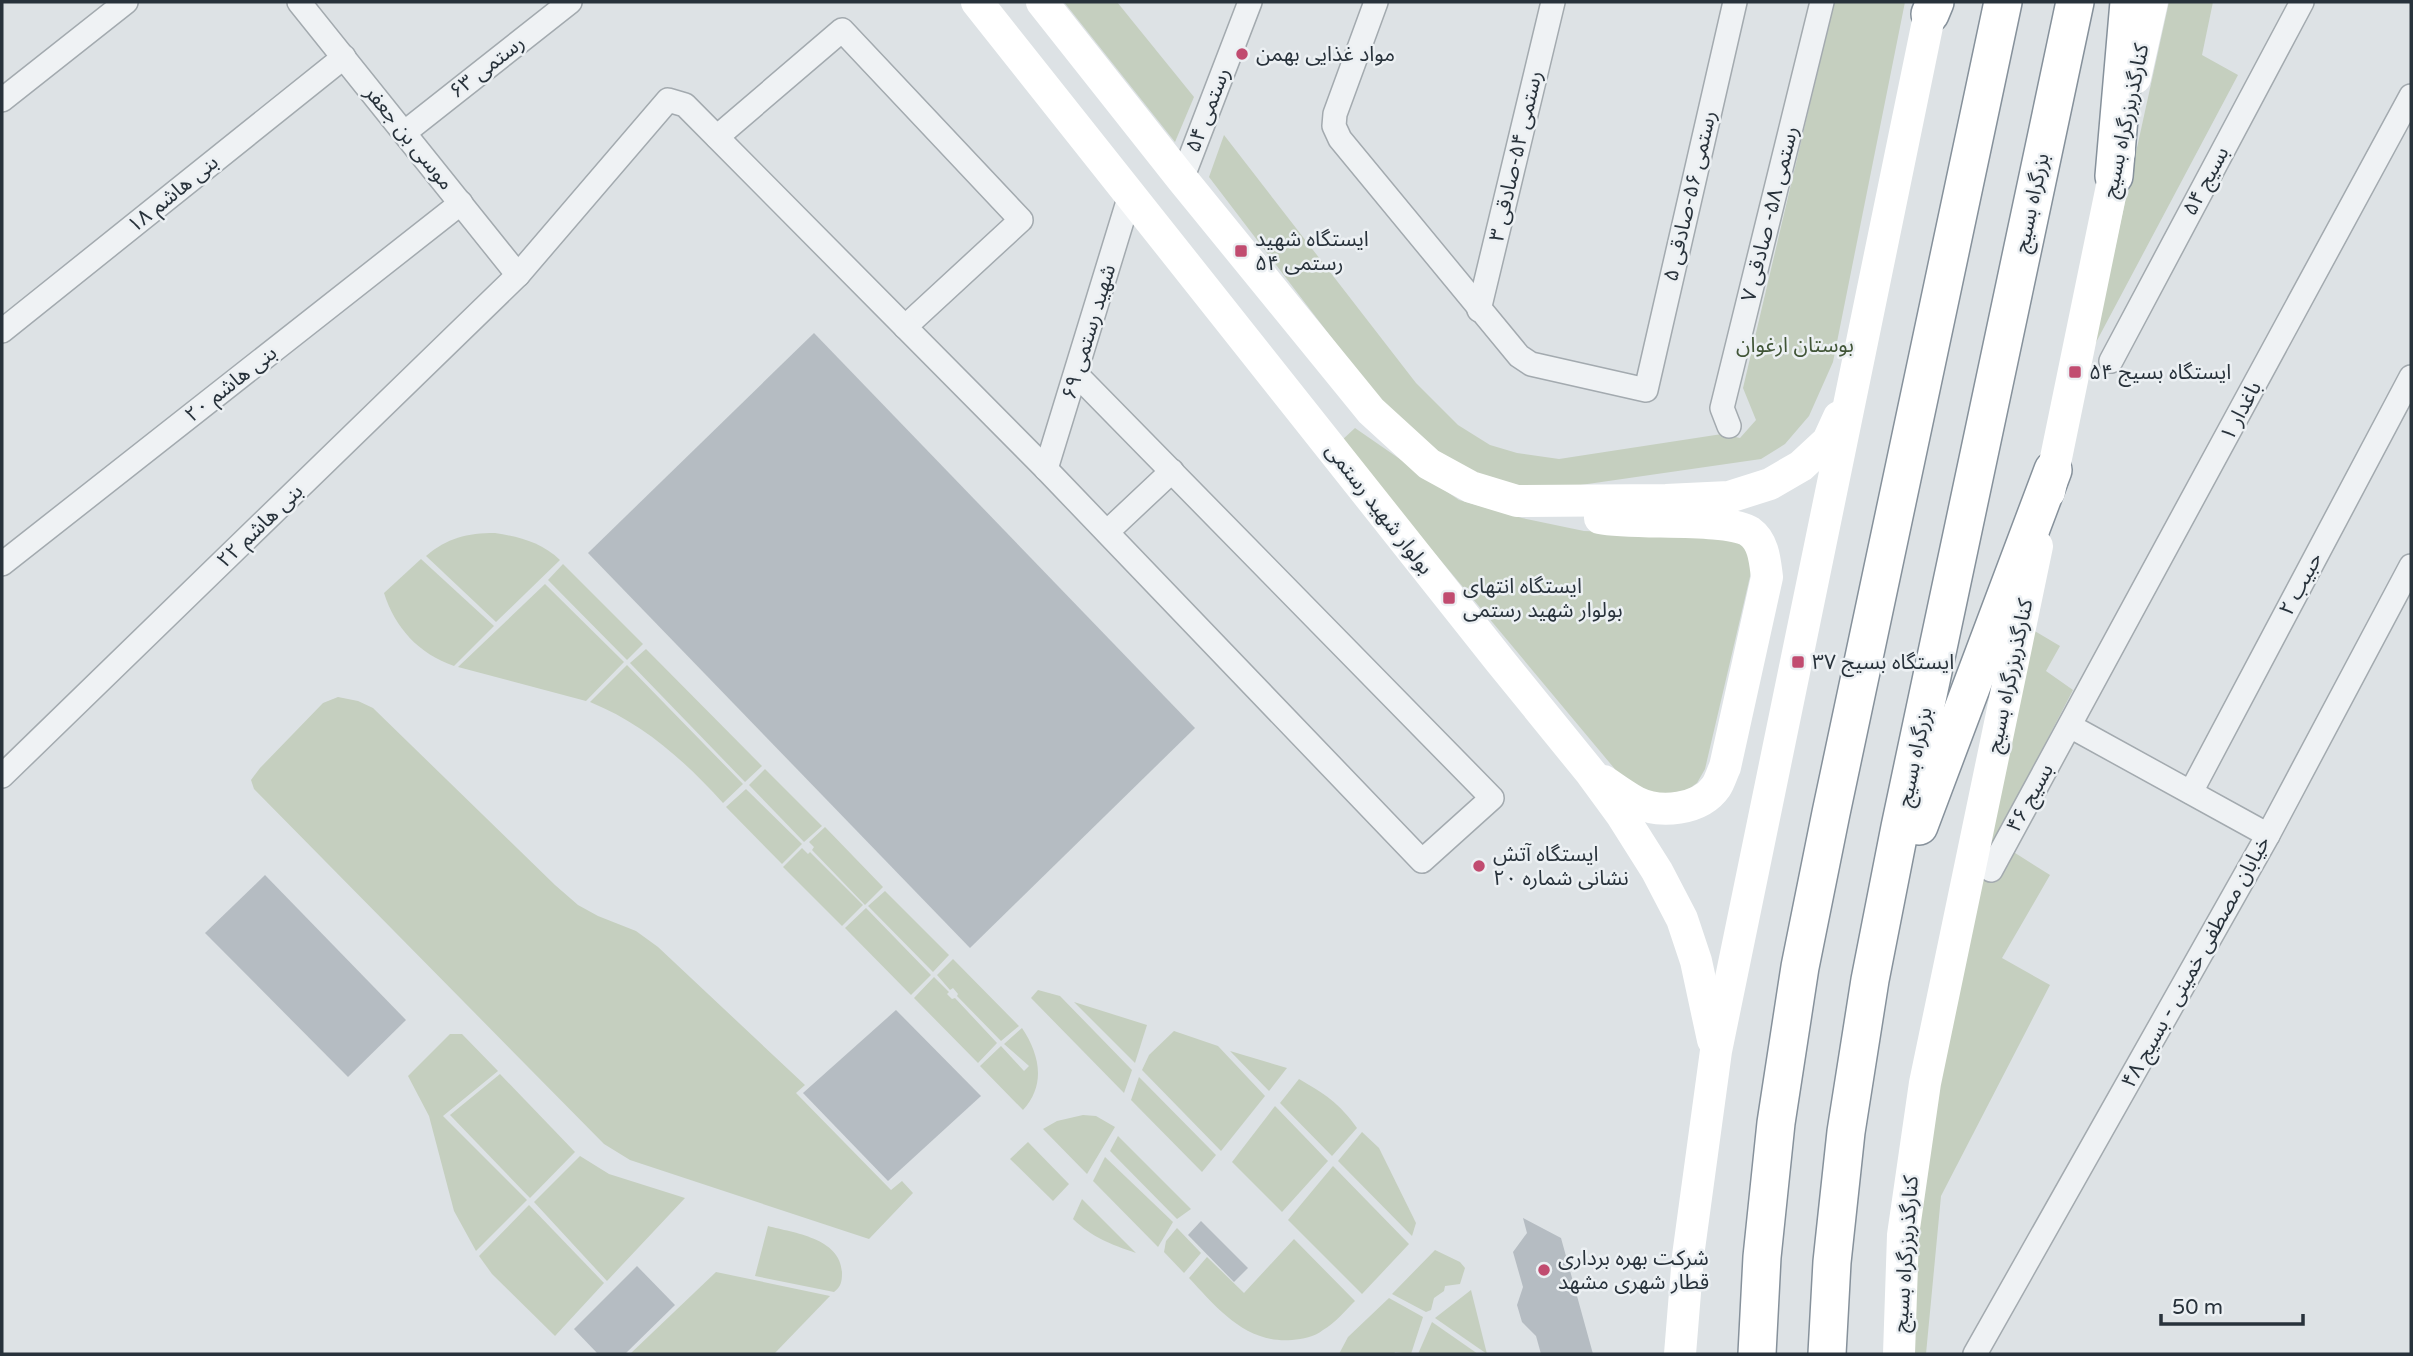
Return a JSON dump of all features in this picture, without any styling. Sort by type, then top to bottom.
[{"type":"highway","points":[[1756,1354],[1762,1257],[1776,1123],[1800,967],[1830,813],[2003,2]]},
{"type":"highway","name":"بزرگراه بسیج","points":[[1827,1354],[1832,1262],[1846,1132],[1879,932],[2075,2]]},
{"type":"highway","points":[[2114,176],[2129,2]]},
{"type":"highway","points":[[1879,932],[2053,470]]},
{"type":"main road","name":"بولوار شهید رستمی","points":[[977,2],[1491,651],[1591,773],[1657,871],[1682,919],[1696,961],[1716,1051]]},
{"type":"main road","points":[[1042,2],[1371,411],[1429,464],[1471,488],[1517,501],[1619,521],[1732,525],[1751,533],[1760,545],[1765,560],[1766,577],[1724,767],[1717,785],[1709,795],[1695,803],[1681,808],[1663,808],[1638,803],[1591,773]]},
{"type":"main road","name":"کنارگذربزرگراه بسیج","points":[[1899,1354],[1903,1235],[1925,1083],[2152,2]]},
{"type":"main road","points":[[1681,1354],[1688,1256],[1716,1051],[1932,6]]},
{"type":"main road","points":[[1517,501],[1729,497],[1770,484],[1801,466],[1828,441],[1853,387]]},
{"type":"street","points":[[2,100],[126,2]]},
{"type":"street","name":"موسی بن جعفر","points":[[299,2],[518,275]]},
{"type":"street","name":"رستمی ۶۳","points":[[404,133],[570,2]]},
{"type":"street","name":"رستمی ۵۴","points":[[1182,178],[1249,2]]},
{"type":"street","points":[[1376,2],[1335,114],[1334,126],[1340,139],[1479,310]]},
{"type":"street","name":"رستمی ۵۴-صادقی ۳","points":[[1479,310],[1553,2]]},
{"type":"street","name":"رستمی ۵۶-صادقی ۵","points":[[1479,310],[1511,348],[1531,364],[1646,390],[1735,2]]},
{"type":"street","name":"رستمی ۵۸- صادقی ۷","points":[[1729,426],[1722,408],[1822,2]]},
{"type":"street","name":"بسیج ۵۴","points":[[2111,361],[2302,2]]},
{"type":"street","points":[[905,327],[1021,220],[842,30],[717,137],[905,327],[1046,469],[1422,862],[1492,799],[1076,374]]},
{"type":"street","name":"بنی هاشم ۱۸","points":[[2,331],[344,57]]},
{"type":"street","name":"باغدار ۱","points":[[2070,726],[2411,96]]},
{"type":"street","name":"بنی هاشم ۲۲","points":[[2,776],[518,275],[668,100],[685,105],[717,137]]},
{"type":"street","name":"شهید رستمی ۶۹","points":[[1046,469],[1130,195]]},
{"type":"street","name":"بنی هاشم ۲۰","points":[[2,564],[461,203]]},
{"type":"street","name":"حبیب ۲","points":[[2190,792],[2411,377]]},
{"type":"street","points":[[1107,532],[1172,471]]},
{"type":"street","name":"خیابان مصطفی خمینی - بسیج ۴۸","points":[[1975,1354],[2268,835],[2411,566]]},
{"type":"street","points":[[2070,726],[2268,835]]},
{"type":"street","name":"بسیج ۴۶","points":[[1991,870],[2070,726]]},
{"type":"green space","points":[[1064,2],[1117,2],[1194,97],[1175,142]]},
{"type":"green space","name":"بوستان ارغوان","points":[[1834,2],[1905,2],[1833,362],[1809,416],[1785,444],[1761,459],[1546,490],[1500,486],[1436,454],[1383,405],[1209,177],[1224,135],[1416,383],[1458,425],[1490,445],[1517,453],[1559,459],[1722,434],[1740,438],[1756,420],[1743,388]]},
{"type":"green space","points":[[2169,2],[2213,2],[2202,55],[2238,75],[2093,348]]},
{"type":"green space","points":[[1355,428],[1459,500],[1522,518],[1584,531],[1728,536],[1746,548],[1752,568],[1705,769],[1697,783],[1683,793],[1651,797],[1624,780],[1341,441]]},
{"type":"green space","points":[[495,533],[530,541],[560,560],[496,622],[426,556],[458,538]]},
{"type":"green space","points":[[421,559],[494,626],[454,666],[419,647],[410,638],[395,617],[384,593]]},
{"type":"green space","points":[[563,564],[643,644],[627,660],[548,580]]},
{"type":"green space","points":[[545,584],[624,662],[586,701],[458,667]]},
{"type":"green space","points":[[2033,630],[2060,646],[2046,671],[2073,690],[2046,742],[2064,756],[2012,851],[2050,875],[2002,958],[2050,985],[1941,1196],[1926,1354],[1907,1354],[1909,1234]]},
{"type":"green space","points":[[646,649],[762,766],[745,782],[630,663]]},
{"type":"green space","points":[[627,665],[743,784],[723,803],[663,745],[628,721],[590,702]]},
{"type":"green space","points":[[338,697],[358,701],[373,708],[578,905],[636,931],[658,947],[805,1085],[796,1093],[891,1190],[902,1181],[913,1193],[869,1239],[630,1160],[604,1144],[254,789],[251,780],[260,768],[323,703]]},
{"type":"green space","points":[[765,769],[822,826],[804,842],[749,785]]},
{"type":"green space","points":[[746,789],[802,844],[782,864],[726,807]]},
{"type":"green space","points":[[825,827],[883,887],[865,905],[812,850],[814,847],[809,842]]},
{"type":"green space","points":[[802,848],[808,854],[810,852],[863,905],[842,926],[783,867]]},
{"type":"green space","points":[[885,891],[949,955],[933,972],[868,906]]},
{"type":"green space","points":[[866,908],[931,975],[911,995],[845,928]]},
{"type":"green space","points":[[953,959],[1019,1026],[1001,1041],[957,996],[953,988],[950,990],[937,975]]},
{"type":"green space","points":[[934,977],[949,992],[947,994],[952,999],[955,998],[997,1043],[978,1063],[914,998]]},
{"type":"green space","points":[[1038,990],[1060,996],[1132,1070],[1124,1093],[1031,998]]},
{"type":"green space","points":[[1074,1002],[1147,1025],[1135,1063]]},
{"type":"green space","points":[[1022,1028],[1033,1049],[1038,1070],[1035,1090],[1023,1110],[980,1066],[1001,1046],[1024,1071],[1029,1066],[1004,1044]]},
{"type":"green space","points":[[1174,1031],[1218,1046],[1265,1096],[1221,1151],[1142,1070],[1149,1055]]},
{"type":"green space","points":[[450,1034],[462,1034],[498,1071],[443,1116],[527,1200],[476,1251],[454,1211],[429,1116],[408,1076]]},
{"type":"green space","points":[[1230,1051],[1287,1068],[1269,1091]]},
{"type":"green space","points":[[500,1074],[575,1152],[530,1198],[450,1115]]},
{"type":"green space","points":[[1139,1077],[1216,1155],[1202,1172],[1131,1100]]},
{"type":"green space","points":[[1299,1079],[1331,1100],[1357,1128],[1332,1156],[1280,1103]]},
{"type":"green space","points":[[1275,1106],[1328,1161],[1282,1212],[1232,1162]]},
{"type":"green space","points":[[1083,1115],[1096,1116],[1115,1127],[1087,1174],[1043,1129],[1057,1121]]},
{"type":"green space","points":[[1362,1132],[1379,1148],[1416,1223],[1412,1236],[1338,1161]]},
{"type":"green space","points":[[1118,1136],[1191,1209],[1177,1219],[1110,1151]]},
{"type":"green space","points":[[1028,1142],[1069,1184],[1053,1201],[1010,1159]]},
{"type":"green space","points":[[580,1156],[609,1174],[685,1198],[607,1281],[534,1202]]},
{"type":"green space","points":[[1105,1157],[1173,1222],[1158,1247],[1093,1181]]},
{"type":"green space","points":[[1333,1166],[1409,1244],[1362,1294],[1288,1220]]},
{"type":"green space","points":[[1082,1199],[1136,1253],[1102,1240],[1073,1219]]},
{"type":"green space","points":[[529,1205],[604,1283],[555,1336],[492,1274],[479,1256]]},
{"type":"green space","points":[[768,1226],[814,1239],[834,1252],[840,1261],[842,1273],[838,1288],[834,1292],[755,1276]]},
{"type":"green space","points":[[1177,1228],[1201,1253],[1184,1273],[1164,1252],[1166,1241]]},
{"type":"green space","points":[[1294,1239],[1355,1301],[1332,1324],[1312,1336],[1276,1340],[1247,1330],[1222,1312],[1189,1278],[1207,1257],[1244,1293]]},
{"type":"green space","points":[[1435,1250],[1460,1262],[1465,1268],[1460,1284],[1445,1286],[1444,1291],[1434,1298],[1431,1310],[1426,1312],[1392,1294]]},
{"type":"green space","points":[[716,1272],[830,1296],[774,1354],[630,1354]]},
{"type":"green space","points":[[1471,1290],[1487,1354],[1435,1318]]},
{"type":"green space","points":[[1389,1298],[1423,1317],[1411,1354],[1339,1354],[1348,1337]]},
{"type":"green space","points":[[1432,1322],[1478,1354],[1418,1354]]},
{"type":"building","points":[[814,333],[1195,728],[970,948],[588,553]]},
{"type":"building","points":[[265,875],[406,1020],[348,1077],[205,933]]},
{"type":"building","points":[[896,1010],[981,1096],[888,1181],[803,1093]]},
{"type":"building","name":"شرکت بهره برداری قطار شهری مشهد","points":[[1523,1218],[1561,1238],[1593,1354],[1541,1354],[1536,1336],[1522,1322],[1517,1305],[1523,1287],[1513,1252],[1527,1233]]},
{"type":"building","points":[[1201,1221],[1248,1268],[1234,1282],[1188,1235]]},
{"type":"building","points":[[637,1266],[675,1305],[625,1354],[598,1354],[574,1329]]},
{"type":"place","name":"مواد غذایی بهمن","points":[[1242,54]]},
{"type":"place","name":"ایستگاه شهید رستمی ۵۴","points":[[1241,251]]},
{"type":"place","name":"ایستگاه بسیج ۵۴","points":[[2075,372]]},
{"type":"place","name":"ایستگاه انتهای بولوار شهید رستمی","points":[[1449,598]]},
{"type":"place","name":"ایستگاه بسیج ۳۷","points":[[1798,662]]},
{"type":"place","name":"ایستگاه آتش نشانی شماره ۲۰","points":[[1479,866]]},
{"type":"place","name":"شرکت بهره برداری قطار شهری مشهد","points":[[1544,1270]]}]
